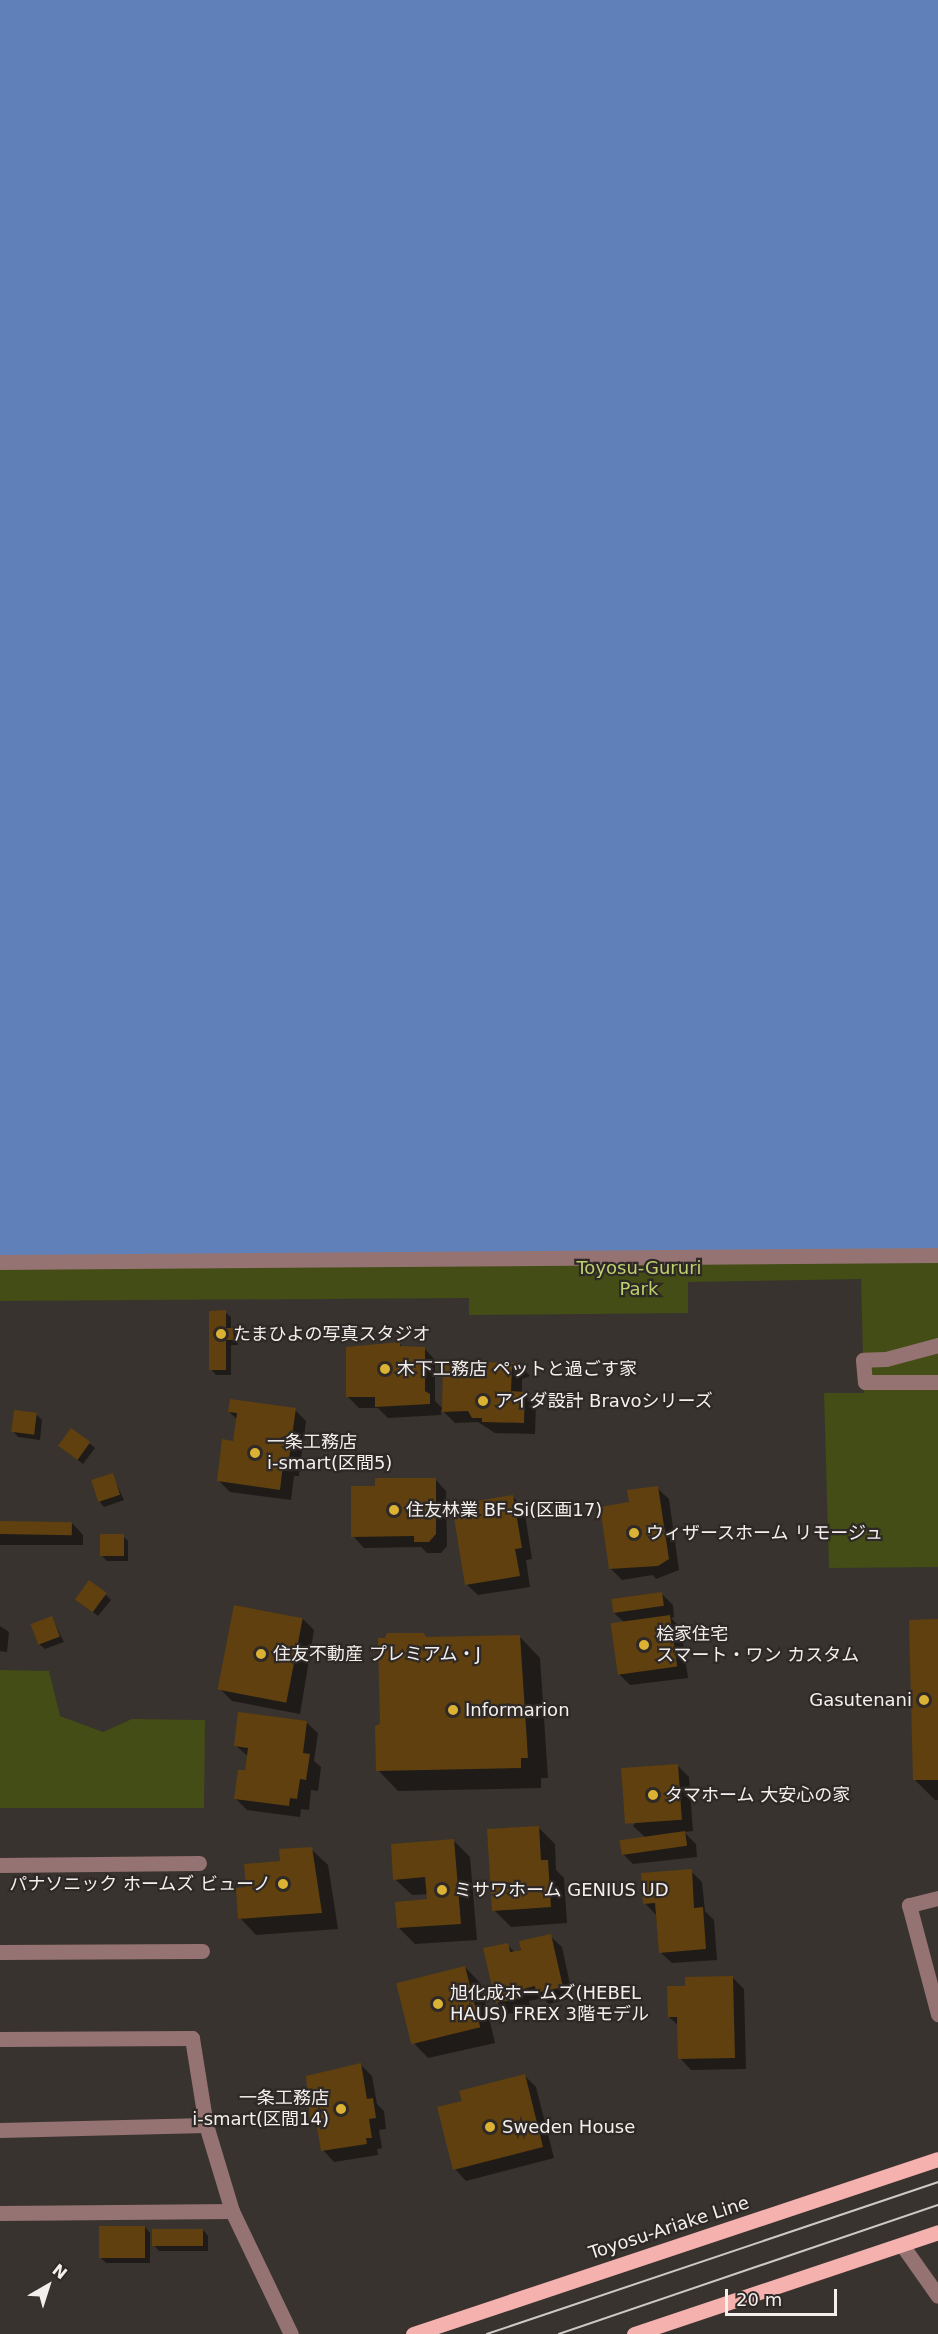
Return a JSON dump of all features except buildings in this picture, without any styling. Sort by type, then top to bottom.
[{"type":"main road","name":"Toyosu-Ariake Line","points":[[412,2334],[938,2159]]},
{"type":"main road","points":[[634,2334],[938,2232]]},
{"type":"street","points":[[0,1262],[938,1255]]},
{"type":"street","points":[[938,1344],[886,1359],[863,1360],[865,1382],[938,1382]]},
{"type":"street","points":[[0,1865],[199,1863]]},
{"type":"street","points":[[938,1898],[909,1905],[938,2014]]},
{"type":"street","points":[[0,1952],[202,1951]]},
{"type":"street","points":[[0,2039],[192,2038],[206,2125],[232,2211],[291,2334]]},
{"type":"street","points":[[0,2130],[206,2125]]},
{"type":"street","points":[[0,2213],[232,2211]]},
{"type":"street","points":[[902,2245],[938,2296]]},
{"type":"green space","name":"Toyosu-Gururi Park","points":[[938,1241],[938,1567],[829,1568],[824,1393],[864,1393],[861,1279],[688,1282],[688,1313],[469,1315],[469,1298],[0,1301],[0,1256]]},
{"type":"green space","points":[[0,1670],[49,1671],[60,1716],[103,1732],[132,1719],[205,1720],[204,1808],[0,1808]]},
{"type":"water","points":[[0,0],[938,0],[938,1255],[0,1255]]},
{"type":"tram line","points":[[487,2334],[938,2182]]},
{"type":"tram line","points":[[559,2334],[938,2205]]},
{"type":"place","name":"たまひよの写真スタジオ","points":[[221,1334]]},
{"type":"place","name":"木下工務店 ペットと過ごす家","points":[[385,1369]]},
{"type":"place","name":"アイダ設計 Bravoシリーズ","points":[[483,1401]]},
{"type":"place","name":"一条工務店 i-smart(区間5)","points":[[255,1453]]},
{"type":"place","name":"住友林業 BF-Si(区画17)","points":[[394,1510]]},
{"type":"place","name":"ウィザースホーム リモージュ","points":[[634,1533]]},
{"type":"place","name":"桧家住宅 スマート・ワン カスタム","points":[[644,1645]]},
{"type":"place","name":"住友不動産 プレミアム・J","points":[[261,1654]]},
{"type":"place","name":"Gasutenani","points":[[924,1700]]},
{"type":"place","name":"Informarion","points":[[453,1710]]},
{"type":"place","name":"タマホーム 大安心の家","points":[[653,1795]]},
{"type":"place","name":"パナソニック ホームズ ビューノ","points":[[283,1884]]},
{"type":"place","name":"ミサワホーム GENIUS UD","points":[[442,1890]]},
{"type":"place","name":"旭化成ホームズ(HEBEL HAUS) FREX 3階モデル","points":[[438,2004]]},
{"type":"place","name":"一条工務店 i-smart(区間14)","points":[[341,2109]]},
{"type":"place","name":"Sweden House","points":[[490,2127]]}]
